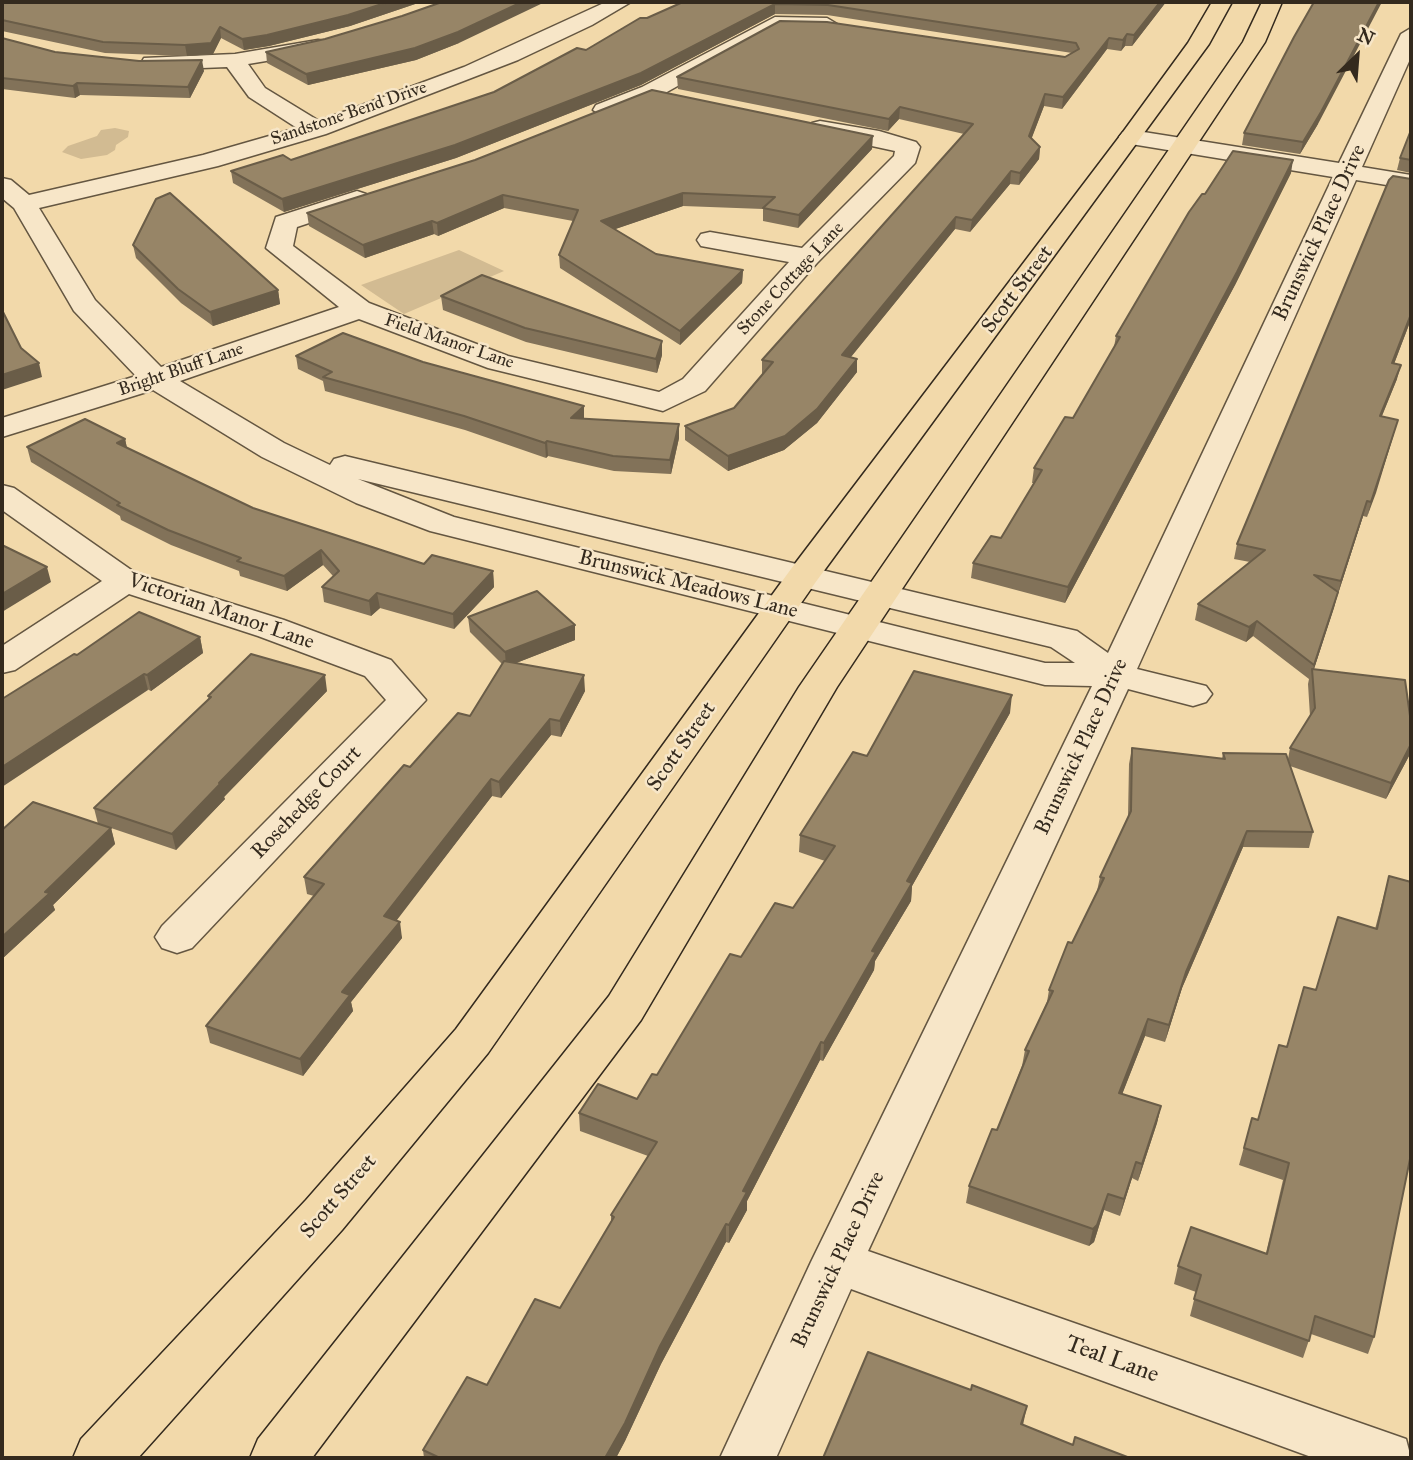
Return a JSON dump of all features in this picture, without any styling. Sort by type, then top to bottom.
[{"type":"main road","name":"Scott Street","points":[[101,1458],[324,1215],[472,1041],[792,592],[1131,137],[1198,44],[1223,2]]},
{"type":"main road","points":[[278,1458],[625,1008],[869,611],[1255,41],[1272,2]]},
{"type":"street","name":"Sandstone Bend Drive","points":[[24,204],[316,129],[550,38],[621,2]]},
{"type":"street","points":[[582,118],[650,92],[775,23],[827,24],[854,28]]},
{"type":"street","name":"Brunswick Place Drive","points":[[748,1458],[837,1262],[1116,675],[1411,34]]},
{"type":"street","points":[[134,63],[235,60],[336,41]]},
{"type":"street","points":[[235,60],[238,73],[251,88],[316,129]]},
{"type":"street","points":[[650,92],[684,100]]},
{"type":"street","name":"Stone Cottage Lane","points":[[663,402],[694,385],[808,257],[906,158],[908,147],[879,138],[798,124]]},
{"type":"street","points":[[1131,137],[1411,182]]},
{"type":"street","name":"Brunswick Meadows Lane","points":[[2,185],[24,204],[84,305],[156,379],[273,450],[869,611],[1045,674],[1116,675],[1193,694]]},
{"type":"street","name":"Field Manor Lane","points":[[375,194],[285,222],[279,248],[359,309],[498,362],[663,402]]},
{"type":"street","points":[[710,240],[808,257]]},
{"type":"street","name":"Bright Bluff Lane","points":[[2,428],[156,379],[359,309]]},
{"type":"street","name":"Victorian Manor Lane","points":[[2,495],[125,581],[271,628],[378,668]]},
{"type":"street","points":[[2,662],[125,581]]},
{"type":"street","name":"Rosehedge Court","points":[[177,937],[407,700],[378,668]]},
{"type":"street","name":"Teal Lane","points":[[837,1262],[1386,1458]]},
{"type":"shaded area","points":[[115,128],[129,131],[128,137],[107,155],[81,159],[62,152],[68,146],[97,136],[101,130]]},
{"type":"shaded area","points":[[459,250],[504,271],[404,314],[361,285]]},
{"type":"building","points":[[2,2],[388,2],[348,15],[242,39],[220,27],[211,43],[185,45],[103,42],[2,20]]},
{"type":"building","points":[[442,2],[522,2],[458,32],[415,48],[306,74],[266,52],[325,39]]},
{"type":"building","points":[[683,2],[1160,2],[1134,35],[1127,34],[1123,40],[1109,38],[1063,97],[1045,94],[1029,136],[1040,147],[1020,173],[1011,171],[972,220],[956,217],[842,355],[857,359],[817,409],[785,436],[728,456],[685,426],[734,408],[773,362],[762,360],[973,124],[900,107],[889,119],[677,77],[780,21],[827,22],[1065,57],[1079,49],[1076,43],[828,5],[775,4],[641,73],[455,145],[282,199],[231,171],[283,155],[291,160],[494,92],[577,48],[586,50],[640,18],[647,18]]},
{"type":"building","points":[[1314,2],[1379,2],[1303,142],[1244,133],[1294,37]]},
{"type":"building","points":[[2,38],[55,52],[139,61],[202,60],[188,87],[77,83],[73,86],[2,78]]},
{"type":"building","points":[[652,90],[873,136],[799,215],[763,208],[775,197],[683,193],[601,221],[656,254],[743,270],[680,331],[559,255],[578,210],[503,195],[437,223],[432,221],[363,245],[307,213],[475,160]]},
{"type":"building","points":[[1411,130],[1411,160],[1400,158]]},
{"type":"building","points":[[1233,151],[1293,160],[1237,272],[1068,587],[973,563],[991,536],[1001,538],[1042,470],[1034,468],[1065,417],[1073,418],[1120,337],[1116,336],[1189,212],[1202,194],[1205,194]]},
{"type":"building","points":[[1393,176],[1411,179],[1411,314],[1392,363],[1401,365],[1380,416],[1398,420],[1371,502],[1367,501],[1341,581],[1314,575],[1338,592],[1314,665],[1257,621],[1249,627],[1198,604],[1265,550],[1237,544],[1389,180]]},
{"type":"building","points":[[170,193],[278,290],[210,312],[178,289],[133,245],[156,199]]},
{"type":"building","points":[[482,275],[662,341],[656,359],[525,328],[441,296]]},
{"type":"building","points":[[2,310],[21,348],[39,363],[2,375]]},
{"type":"building","points":[[343,333],[423,362],[584,406],[571,418],[679,424],[670,460],[613,456],[547,441],[545,443],[464,416],[323,377],[332,372],[296,356]]},
{"type":"building","points":[[85,419],[125,439],[117,443],[253,508],[424,564],[432,555],[493,571],[453,614],[377,593],[369,601],[322,587],[339,571],[321,550],[284,576],[237,561],[241,558],[168,530],[117,505],[120,503],[27,447]]},
{"type":"building","points":[[2,545],[47,567],[2,594]]},
{"type":"building","points":[[537,591],[575,625],[505,652],[468,617]]},
{"type":"building","points":[[139,612],[200,637],[147,675],[144,674],[2,767],[2,699],[74,654],[77,655]]},
{"type":"building","points":[[251,654],[325,675],[172,834],[94,808],[211,697],[208,696]]},
{"type":"building","points":[[504,661],[584,675],[560,721],[550,719],[499,782],[491,779],[384,916],[400,922],[342,992],[350,995],[300,1059],[206,1026],[324,884],[304,877],[404,765],[410,767],[458,713],[470,716]]},
{"type":"building","points":[[1312,669],[1405,680],[1411,744],[1391,783],[1290,748],[1315,708]]},
{"type":"building","points":[[914,671],[1012,695],[907,881],[912,883],[872,951],[876,952],[824,1043],[821,1042],[743,1191],[747,1192],[729,1225],[726,1224],[660,1346],[625,1423],[605,1458],[440,1458],[423,1450],[467,1377],[487,1385],[535,1299],[560,1308],[614,1217],[611,1215],[657,1142],[579,1113],[598,1084],[637,1099],[652,1074],[657,1075],[730,954],[741,957],[775,903],[793,908],[835,846],[800,835],[853,752],[867,756]]},
{"type":"building","points":[[1132,748],[1225,759],[1223,753],[1286,754],[1313,832],[1247,831],[1186,972],[1169,1025],[1148,1019],[1119,1093],[1161,1106],[1142,1164],[1136,1162],[1124,1199],[1108,1194],[1097,1225],[1093,1229],[969,1186],[992,1129],[997,1130],[1029,1051],[1025,1050],[1053,991],[1049,990],[1068,942],[1072,943],[1104,878],[1100,877],[1131,811]]},
{"type":"building","points":[[33,802],[111,828],[45,892],[50,893],[2,937],[2,830]]},
{"type":"building","points":[[1389,876],[1411,882],[1411,1154],[1374,1337],[1315,1316],[1309,1341],[1194,1299],[1201,1275],[1178,1266],[1191,1227],[1267,1254],[1289,1163],[1244,1148],[1252,1118],[1258,1120],[1279,1045],[1287,1047],[1304,987],[1316,990],[1338,917],[1377,929]]},
{"type":"building","points":[[868,1352],[971,1390],[972,1385],[1027,1406],[1021,1424],[1073,1445],[1075,1437],[1130,1458],[823,1458]]}]
